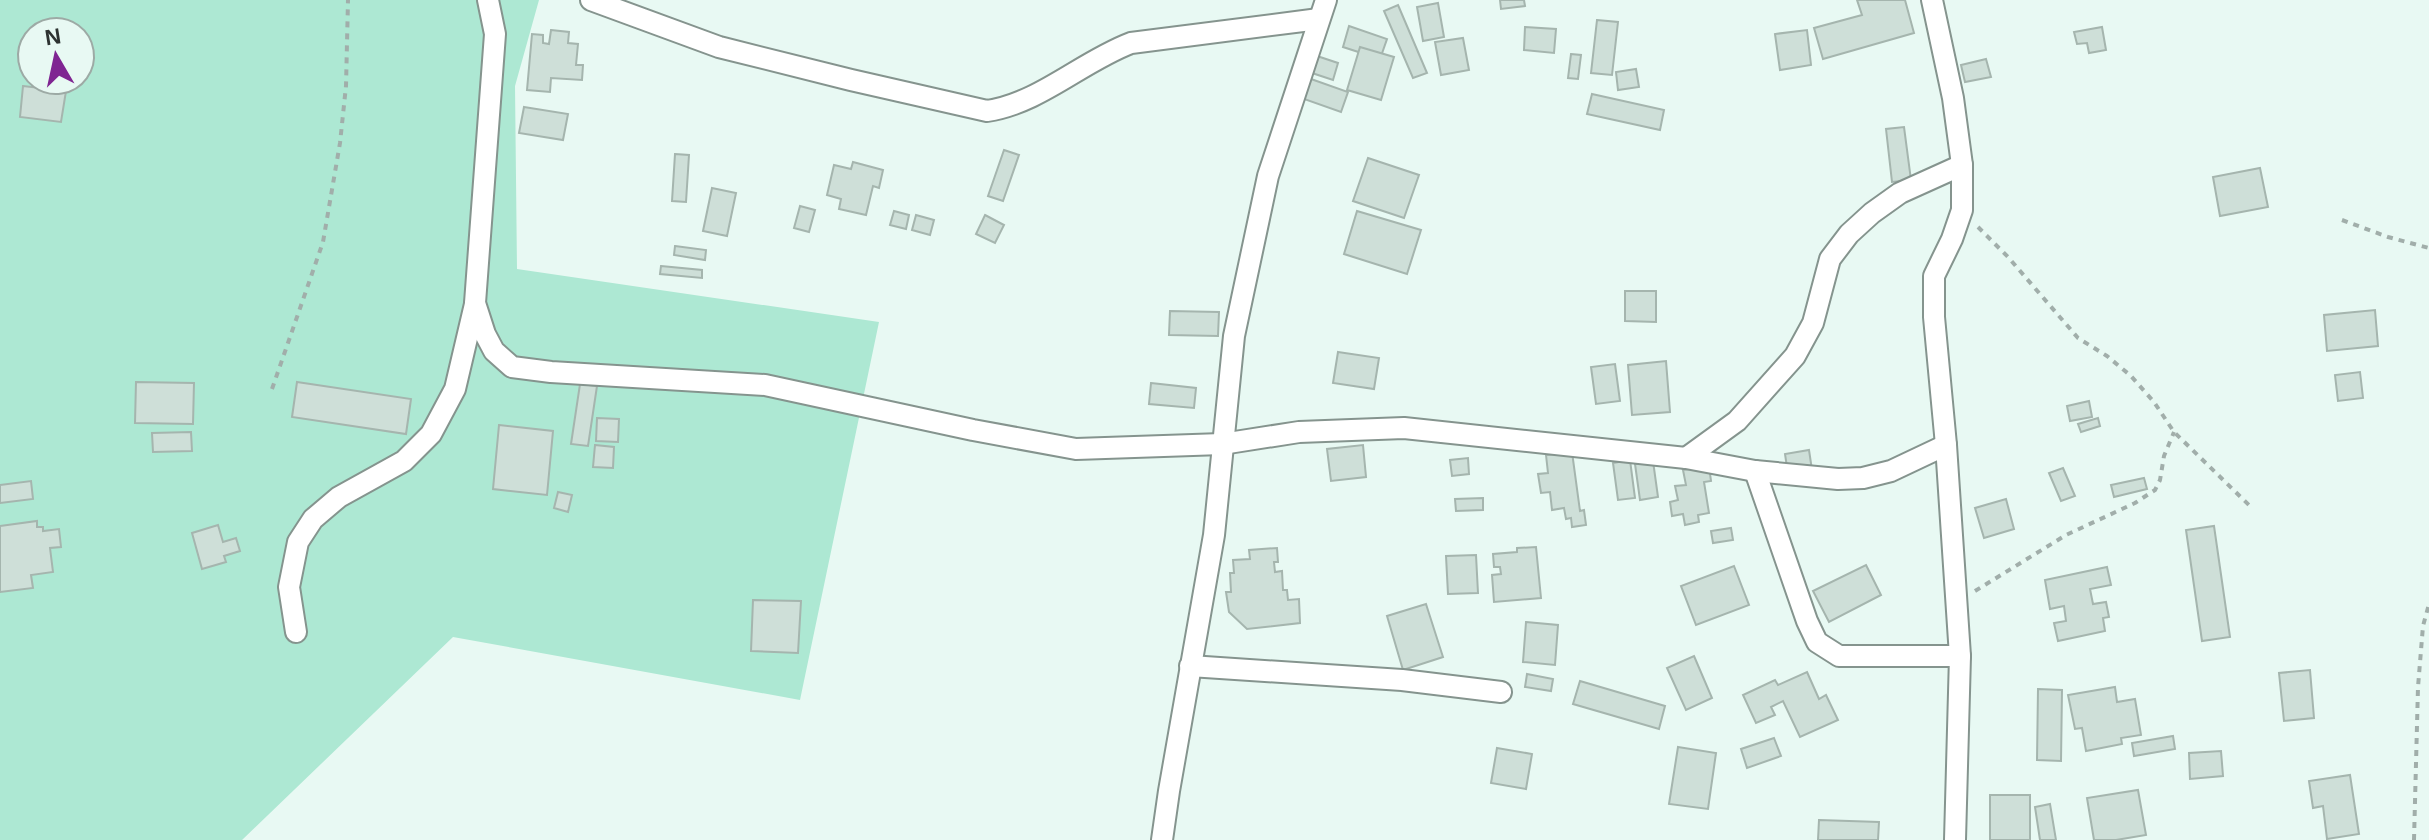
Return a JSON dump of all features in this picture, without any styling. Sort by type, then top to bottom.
[{"type":"street","points":[[296,632],[289,587],[298,542],[313,519],[339,497],[404,461],[431,434],[455,389],[475,303],[495,34],[488,0]]},
{"type":"street","points":[[591,0],[719,47],[987,111],[1005,108],[1031,97],[1111,51],[1131,43],[1322,9],[1268,176],[1234,336],[1214,535],[1162,840]]},
{"type":"street","points":[[1932,0],[1953,98],[1962,165],[1962,210],[1934,276],[1934,317],[1960,656],[1955,840]]},
{"type":"street","points":[[1686,458],[1737,421],[1795,356],[1813,323],[1830,259],[1849,234],[1900,193],[1962,165]]},
{"type":"street","points":[[475,303],[489,343],[512,367],[765,385],[1076,449],[1222,444],[1299,432],[1404,428],[1686,458],[1755,471],[1838,479],[1863,478],[1891,471],[1946,445]]},
{"type":"street","points":[[1755,471],[1817,642],[1839,656],[1960,656]]},
{"type":"street","points":[[1190,666],[1402,680],[1501,692]]},
{"type":"path","points":[[272,389],[323,242],[346,86],[348,0]]},
{"type":"path","points":[[1962,210],[2008,257],[2078,338],[2131,376],[2154,402],[2174,432],[2251,507]]},
{"type":"path","points":[[2342,220],[2429,248]]},
{"type":"path","points":[[1956,603],[2066,535],[2135,503],[2155,490],[2174,432]]},
{"type":"path","points":[[2414,840],[2418,687],[2423,626],[2429,604]]},
{"type":"green space","points":[[0,0],[539,0],[515,86],[517,269],[879,322],[800,700],[453,637],[242,840],[0,840]]},
{"type":"building","points":[[1500,0],[1524,0],[1525,6],[1501,9]]},
{"type":"building","points":[[1857,0],[1905,0],[1914,33],[1823,59],[1814,28],[1862,15]]},
{"type":"building","points":[[1438,3],[1444,37],[1423,41],[1417,7]]},
{"type":"building","points":[[1398,5],[1427,73],[1413,78],[1384,11]]},
{"type":"building","points":[[1597,20],[1618,22],[1612,75],[1591,73]]},
{"type":"building","points":[[1349,26],[1387,39],[1380,59],[1343,47]]},
{"type":"building","points":[[1525,27],[1556,29],[1554,53],[1524,50]]},
{"type":"building","points":[[2102,27],[2106,50],[2089,53],[2087,43],[2077,44],[2074,32]]},
{"type":"building","points":[[551,30],[569,32],[568,43],[578,44],[576,65],[583,65],[582,80],[551,78],[550,92],[527,90],[532,34],[543,35],[543,43],[549,44]]},
{"type":"building","points":[[1807,30],[1811,65],[1780,70],[1775,34]]},
{"type":"building","points":[[1463,38],[1469,70],[1441,75],[1435,42]]},
{"type":"building","points":[[1360,47],[1394,57],[1381,100],[1347,90]]},
{"type":"building","points":[[1571,54],[1581,55],[1578,79],[1568,78]]},
{"type":"building","points":[[1317,56],[1338,63],[1333,80],[1312,73]]},
{"type":"building","points":[[1986,59],[1991,77],[1965,82],[1961,65]]},
{"type":"building","points":[[1636,69],[1639,87],[1618,90],[1616,72]]},
{"type":"building","points":[[1311,79],[1348,92],[1341,112],[1304,99]]},
{"type":"building","points":[[1592,94],[1664,110],[1660,130],[1587,114]]},
{"type":"building","points":[[22,96],[65,96],[61,122],[20,117]]},
{"type":"building","points":[[524,107],[568,114],[563,140],[519,133]]},
{"type":"building","points":[[1904,127],[1911,180],[1892,182],[1886,129]]},
{"type":"building","points":[[1004,150],[1019,155],[1003,201],[988,196]]},
{"type":"building","points":[[675,154],[689,155],[686,202],[672,201]]},
{"type":"building","points":[[1368,158],[1419,175],[1404,218],[1353,201]]},
{"type":"building","points":[[853,162],[883,170],[879,188],[873,186],[866,215],[839,209],[841,199],[827,195],[834,165],[851,169]]},
{"type":"building","points":[[2260,168],[2268,207],[2220,216],[2213,177]]},
{"type":"building","points":[[712,188],[736,193],[727,236],[703,231]]},
{"type":"building","points":[[800,206],[815,210],[809,232],[794,228]]},
{"type":"building","points":[[894,211],[909,215],[906,229],[890,225]]},
{"type":"building","points":[[1357,211],[1421,230],[1407,274],[1344,254]]},
{"type":"building","points":[[916,215],[934,220],[930,235],[912,230]]},
{"type":"building","points":[[985,215],[1004,225],[995,243],[976,234]]},
{"type":"building","points":[[675,246],[706,250],[705,260],[674,255]]},
{"type":"building","points":[[661,266],[702,270],[702,278],[660,274]]},
{"type":"building","points":[[1625,291],[1656,291],[1656,322],[1625,321]]},
{"type":"building","points":[[2375,310],[2378,346],[2327,351],[2324,315]]},
{"type":"building","points":[[1170,311],[1219,312],[1218,336],[1169,335]]},
{"type":"building","points":[[1338,352],[1379,358],[1374,389],[1333,383]]},
{"type":"building","points":[[1666,361],[1670,412],[1632,415],[1628,365]]},
{"type":"building","points":[[1615,364],[1620,401],[1596,404],[1591,367]]},
{"type":"building","points":[[2360,372],[2363,398],[2338,401],[2335,375]]},
{"type":"building","points":[[136,382],[194,383],[193,424],[135,423]]},
{"type":"building","points":[[297,382],[411,399],[406,434],[292,417]]},
{"type":"building","points":[[1151,383],[1196,388],[1194,408],[1149,404]]},
{"type":"building","points":[[580,384],[597,386],[588,446],[571,444]]},
{"type":"building","points":[[2089,401],[2092,417],[2070,421],[2067,406]]},
{"type":"building","points":[[597,418],[619,419],[618,442],[596,441]]},
{"type":"building","points":[[2098,418],[2100,426],[2081,432],[2078,424]]},
{"type":"building","points":[[499,425],[553,431],[547,495],[493,489]]},
{"type":"building","points":[[191,432],[192,451],[153,452],[152,433]]},
{"type":"building","points":[[595,445],[614,447],[613,468],[593,467]]},
{"type":"building","points":[[1363,445],[1366,477],[1331,481],[1327,449]]},
{"type":"building","points":[[1809,450],[1812,470],[1788,474],[1785,454]]},
{"type":"building","points":[[1572,452],[1580,511],[1584,510],[1586,525],[1572,527],[1571,518],[1566,519],[1564,508],[1552,510],[1550,492],[1541,493],[1538,474],[1548,473],[1546,455]]},
{"type":"building","points":[[1468,458],[1469,474],[1452,476],[1450,460]]},
{"type":"building","points":[[1630,460],[1635,498],[1618,500],[1613,463]]},
{"type":"building","points":[[1653,461],[1658,497],[1640,500],[1635,464]]},
{"type":"building","points":[[1709,466],[1711,481],[1704,482],[1709,513],[1698,515],[1699,522],[1685,525],[1683,514],[1672,516],[1670,502],[1678,500],[1675,486],[1686,485],[1683,470]]},
{"type":"building","points":[[2063,468],[2075,496],[2061,501],[2049,473]]},
{"type":"building","points":[[2144,478],[2147,489],[2114,497],[2111,485]]},
{"type":"building","points":[[31,481],[33,499],[0,503],[0,485]]},
{"type":"building","points":[[558,492],[572,495],[568,512],[554,508]]},
{"type":"building","points":[[1483,498],[1483,510],[1456,511],[1455,499]]},
{"type":"building","points":[[2006,499],[2014,529],[1984,538],[1975,508]]},
{"type":"building","points":[[37,521],[37,527],[43,527],[43,531],[59,529],[61,547],[50,548],[53,572],[31,575],[33,588],[0,592],[0,526]]},
{"type":"building","points":[[218,525],[223,542],[236,538],[240,551],[224,556],[226,562],[202,569],[192,533]]},
{"type":"building","points":[[2214,526],[2230,637],[2202,641],[2186,530]]},
{"type":"building","points":[[1731,528],[1733,540],[1713,543],[1711,531]]},
{"type":"building","points":[[1536,547],[1541,598],[1494,602],[1492,575],[1501,574],[1500,567],[1494,567],[1493,554]]},
{"type":"building","points":[[1277,548],[1275,572],[1282,571],[1283,590],[1287,590],[1288,600],[1299,599],[1300,623],[1247,629],[1229,612],[1226,592],[1231,592],[1233,560],[1250,559],[1249,550]]},
{"type":"building","points":[[1476,555],[1478,593],[1448,594],[1446,556]]},
{"type":"building","points":[[1866,565],[1881,595],[1829,622],[1813,591]]},
{"type":"building","points":[[1734,566],[1749,605],[1696,625],[1681,586]]},
{"type":"building","points":[[2107,567],[2111,585],[2090,589],[2093,604],[2106,602],[2109,617],[2103,618],[2105,631],[2058,641],[2054,623],[2066,621],[2064,606],[2050,609],[2045,580]]},
{"type":"building","points":[[753,600],[801,601],[798,653],[751,651]]},
{"type":"building","points":[[1426,604],[1443,657],[1403,670],[1387,616]]},
{"type":"building","points":[[1526,622],[1558,625],[1555,665],[1523,662]]},
{"type":"building","points":[[1694,656],[1712,698],[1686,710],[1667,668]]},
{"type":"building","points":[[2310,670],[2314,718],[2284,721],[2279,673]]},
{"type":"building","points":[[1807,672],[1819,699],[1826,695],[1838,720],[1800,737],[1783,701],[1771,707],[1775,715],[1756,723],[1743,695],[1775,680],[1778,685]]},
{"type":"building","points":[[1527,674],[1553,679],[1551,691],[1525,687]]},
{"type":"building","points":[[1580,681],[1665,706],[1659,729],[1573,704]]},
{"type":"building","points":[[2115,687],[2117,702],[2135,699],[2141,735],[2121,738],[2122,744],[2086,751],[2082,728],[2075,729],[2068,695]]},
{"type":"building","points":[[2038,689],[2062,690],[2061,761],[2037,760]]},
{"type":"building","points":[[2173,736],[2175,749],[2134,756],[2132,743]]},
{"type":"building","points":[[1774,738],[1781,756],[1747,768],[1741,749]]},
{"type":"building","points":[[1678,747],[1716,753],[1708,809],[1669,804]]},
{"type":"building","points":[[1497,748],[1532,754],[1526,789],[1491,783]]},
{"type":"building","points":[[2221,751],[2223,776],[2190,779],[2189,753]]},
{"type":"building","points":[[2350,775],[2359,834],[2327,839],[2323,806],[2313,808],[2309,781]]},
{"type":"building","points":[[2138,790],[2146,835],[2094,840],[2087,798]]},
{"type":"building","points":[[1990,795],[2030,795],[2030,840],[1990,840]]},
{"type":"building","points":[[2050,804],[2056,840],[2040,840],[2035,807]]},
{"type":"building","points":[[1819,820],[1879,822],[1878,840],[1818,840]]}]
